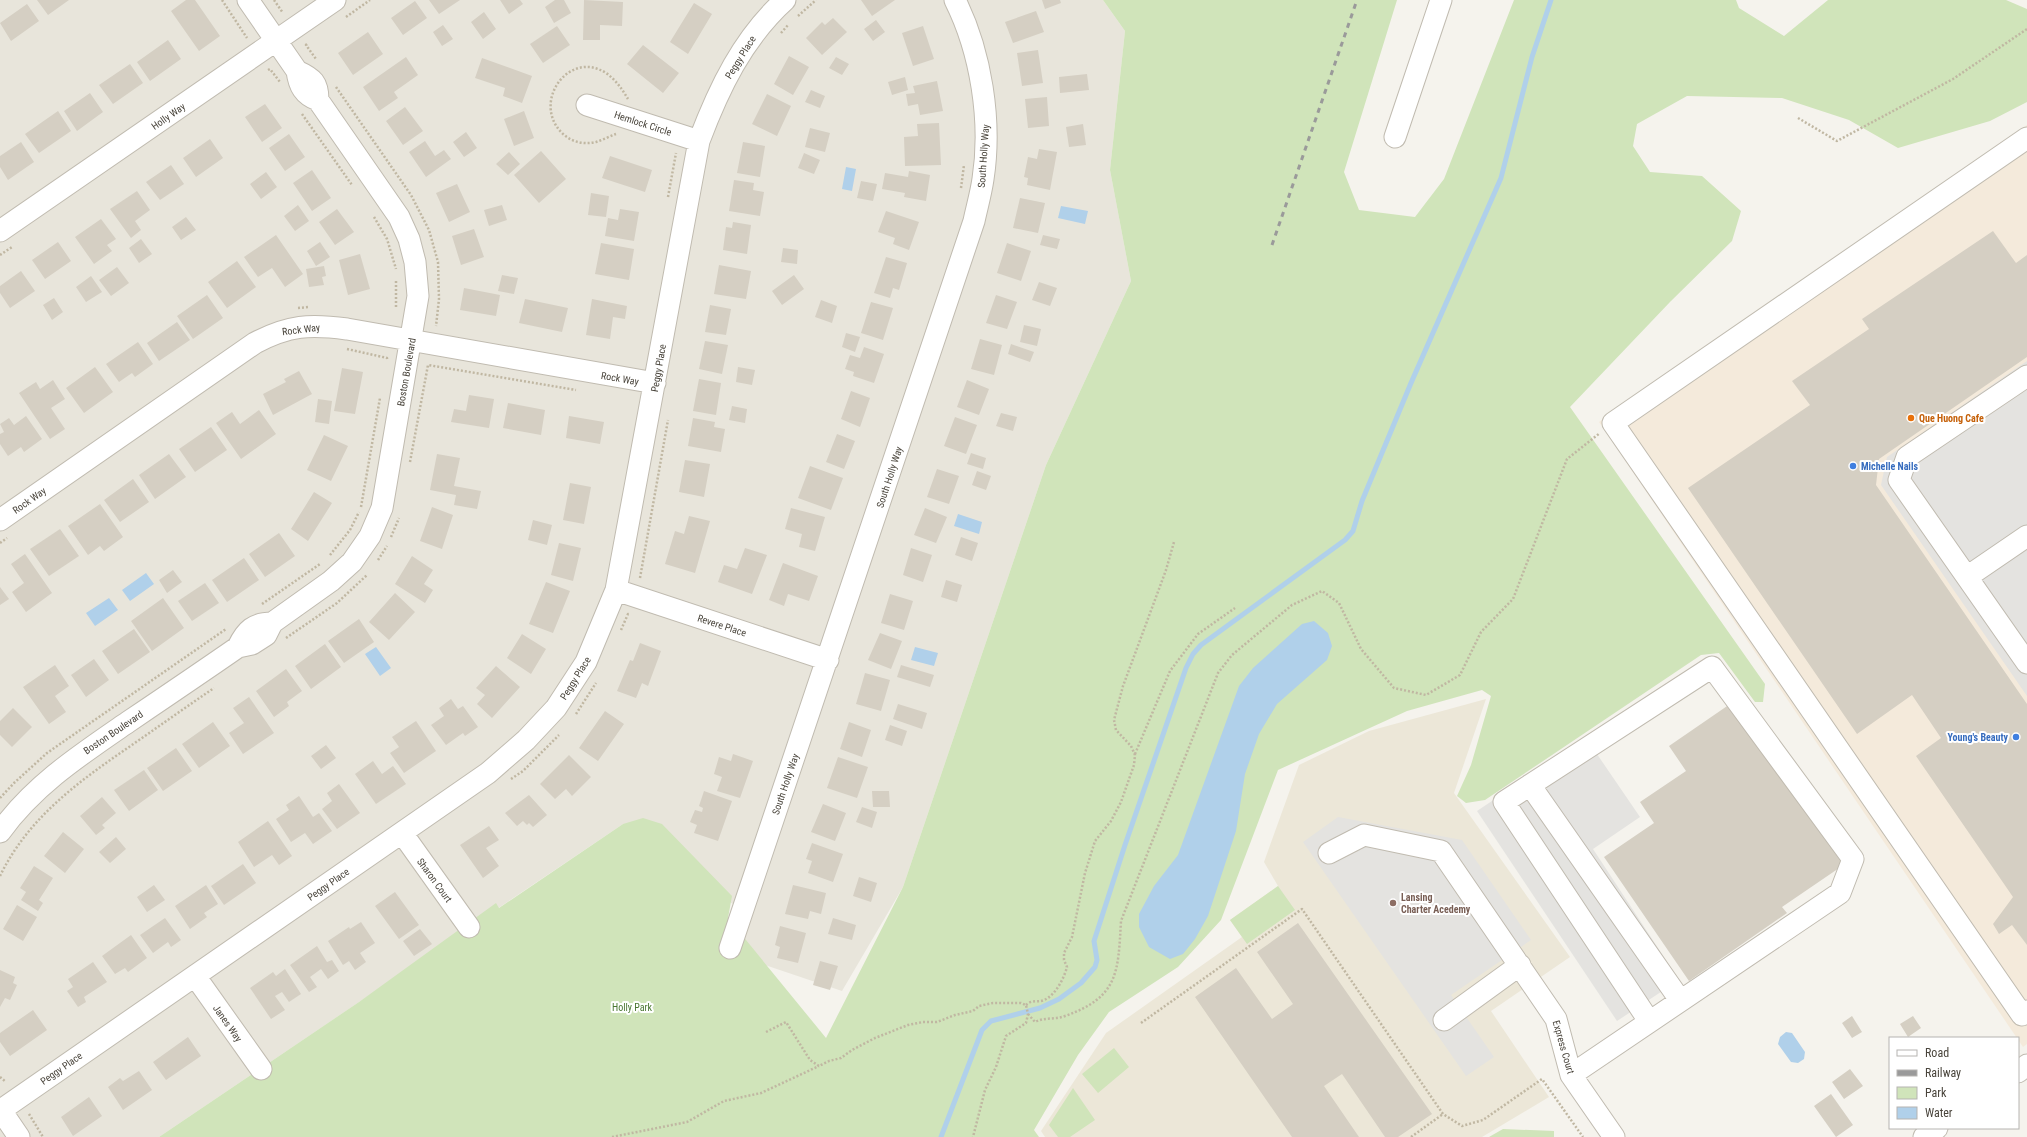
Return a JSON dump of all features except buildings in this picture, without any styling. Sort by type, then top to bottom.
[{"type":"street","name":"Boston Boulevard","points":[[0,832],[16,811],[44,783],[77,757],[238,646],[244,634],[259,623],[272,622],[331,581],[352,562],[370,536],[382,508],[418,296],[415,262],[409,239],[399,217],[384,194],[318,100],[307,96],[298,84],[297,71],[248,0]]},
{"type":"street","name":"Peggy Place","points":[[0,1109],[488,773],[526,740],[556,708],[586,662],[616,590],[699,141],[728,74],[749,40],[785,0]]},
{"type":"street","name":"South Holly Way","points":[[730,948],[828,660],[974,220],[983,177],[986,119],[978,60],[955,0]]},
{"type":"street","points":[[1395,137],[1441,0]]},
{"type":"street","name":"Holly Way","points":[[6,239],[276,41],[340,9]]},
{"type":"street","name":"Hemlock Circle","points":[[587,105],[699,141]]},
{"type":"street","points":[[2025,1016],[1613,423],[2027,138]]},
{"type":"street","name":"Rock Way","points":[[6,527],[255,343],[276,332],[298,327],[320,326],[655,384]]},
{"type":"street","points":[[2027,376],[1906,456],[1899,480],[2027,663]]},
{"type":"street","points":[[1967,577],[2027,536]]},
{"type":"street","name":"Revere Place","points":[[616,590],[828,660]]},
{"type":"street","points":[[1571,1075],[1840,893],[1852,859],[1712,667],[1504,802],[1649,1021]]},
{"type":"street","points":[[1530,785],[1680,1000]]},
{"type":"street","name":"Sharon Court","points":[[402,833],[469,927]]},
{"type":"street","name":"Express Court","points":[[1329,853],[1364,836],[1442,851],[1556,1019],[1571,1075],[1614,1137]]},
{"type":"street","points":[[1444,1020],[1517,961]]},
{"type":"street","name":"Janes Way","points":[[195,976],[261,1069]]},
{"type":"street","points":[[2019,1071],[2027,1065]]},
{"type":"street","points":[[0,1109],[19,1137]]},
{"type":"street","points":[[1924,1137],[1936,1129]]},
{"type":"path","points":[[222,0],[248,38],[241,42]]},
{"type":"path","points":[[274,0],[283,13],[289,9]]},
{"type":"path","points":[[340,9],[370,0]]},
{"type":"path","points":[[779,35],[793,19],[816,0]]},
{"type":"path","points":[[1798,118],[1836,141],[1953,79],[2027,29]]},
{"type":"path","points":[[312,40],[306,45],[319,64]]},
{"type":"path","points":[[619,133],[596,142],[580,143],[566,137],[556,127],[550,114],[550,99],[556,85],[565,75],[580,68],[593,68],[606,73],[616,81],[631,103]]},
{"type":"path","points":[[264,73],[270,69],[284,88]]},
{"type":"path","points":[[332,82],[411,196],[429,230],[438,262],[439,299],[436,326],[444,328]]},
{"type":"path","points":[[302,113],[356,190]]},
{"type":"path","points":[[668,198],[676,151]]},
{"type":"path","points":[[961,190],[965,162]]},
{"type":"path","points":[[374,215],[387,239],[396,271]]},
{"type":"path","points":[[0,255],[6,239]]},
{"type":"path","points":[[395,310],[396,277]]},
{"type":"path","points":[[296,308],[316,307]]},
{"type":"path","points":[[345,349],[387,358],[386,366]]},
{"type":"path","points":[[410,463],[428,365],[577,390]]},
{"type":"path","points":[[261,605],[326,560],[350,530],[361,506],[380,397]]},
{"type":"path","points":[[647,580],[640,577],[669,414]]},
{"type":"path","points":[[1028,1014],[1035,1022],[1041,1019],[1064,1017],[1097,1001],[1107,991],[1114,977],[1119,961],[1121,921],[1136,888],[1218,673],[1232,655],[1292,605],[1322,591],[1339,603],[1361,649],[1394,688],[1426,695],[1460,675],[1481,632],[1513,599],[1567,459],[1613,423]]},
{"type":"path","points":[[373,566],[385,550],[400,516]]},
{"type":"path","points":[[0,543],[6,527]]},
{"type":"path","points":[[1135,755],[1131,746],[1116,730],[1114,720],[1123,686],[1166,570],[1174,542]]},
{"type":"path","points":[[285,639],[337,603],[369,572]]},
{"type":"path","points":[[612,1137],[687,1122],[724,1101],[761,1093],[829,1061],[841,1058],[852,1050],[865,1045],[875,1038],[908,1025],[923,1022],[937,1022],[955,1015],[973,1011],[979,1006],[993,1003],[1026,1004],[1029,1002],[1043,1001],[1051,995],[1064,978],[1067,967],[1064,960],[1064,953],[1072,937],[1084,873],[1095,841],[1111,821],[1121,802],[1134,765],[1135,755],[1170,671],[1198,634],[1235,608]]},
{"type":"path","points":[[0,798],[47,753],[229,627]]},
{"type":"path","points":[[0,876],[19,844],[41,816],[78,782],[220,684]]},
{"type":"path","points":[[1141,1023],[1302,909],[1444,1114],[1462,1126],[1483,1120],[1542,1079],[1582,1137]]},
{"type":"path","points":[[973,1137],[980,1106],[1006,1036],[1026,1023],[1028,1014],[1026,1004]]},
{"type":"path","points":[[766,1032],[786,1022],[810,1060],[819,1066]]},
{"type":"path","points":[[0,1077],[5,1083],[12,1078]]},
{"type":"path","points":[[35,1110],[28,1114],[43,1137]]},
{"type":"path","points":[[1411,1137],[1444,1114]]},
{"type":"shaded area","points":[[0,0],[1103,0],[1125,31],[1110,170],[1131,281],[1046,465],[903,887],[842,991],[718,949],[733,904],[710,890],[623,824],[159,1137],[0,1137]]},
{"type":"shaded area","points":[[2027,125],[2027,1044],[2023,1047],[2019,1041],[2019,1037],[2016,1037],[1599,422]]},
{"type":"shaded area","points":[[2027,361],[2027,696],[1881,485],[1887,457]]},
{"type":"shaded area","name":"Lansing Charter Acedemy","points":[[1486,699],[1454,793],[1570,957],[1491,1011],[1549,1097],[1482,1137],[1045,1137],[1041,1131],[1106,1033],[1242,937],[1230,920],[1278,886],[1264,862],[1299,765],[1369,731]]},
{"type":"shaded area","points":[[1586,738],[1640,817],[1593,849],[1679,980],[1617,1021],[1477,811]]},
{"type":"shaded area","points":[[1338,817],[1462,840],[1531,940],[1451,995],[1494,1057],[1466,1076],[1303,842]]},
{"type":"green space","name":"Holly Park","points":[[1103,0],[1397,0],[1344,172],[1359,210],[1415,217],[1444,179],[1514,0],[1736,0],[1739,8],[1784,36],[1828,0],[2006,0],[2027,9],[2027,102],[1990,121],[1898,148],[1849,120],[1782,98],[1687,96],[1637,124],[1633,146],[1650,172],[1702,176],[1741,211],[1732,241],[1670,302],[1570,407],[1765,684],[1763,702],[1755,702],[1719,653],[1701,655],[1485,800],[1466,803],[1457,796],[1471,765],[1491,696],[1482,690],[1407,711],[1278,770],[1221,920],[1178,967],[1109,1012],[1078,1055],[1034,1130],[1039,1137],[159,1137],[359,1002],[496,903],[499,908],[623,824],[643,818],[662,824],[732,896],[728,918],[826,1038],[903,887],[1046,465],[1131,281],[1110,170],[1125,31]]},
{"type":"green space","points":[[1278,886],[1295,910],[1247,944],[1230,920]]},
{"type":"green space","points":[[1114,1048],[1129,1067],[1098,1093],[1082,1074]]},
{"type":"green space","points":[[1073,1088],[1095,1120],[1070,1137],[1058,1137],[1049,1125]]},
{"type":"green space","points":[[1503,1129],[1554,1131],[1554,1137],[1489,1137]]},
{"type":"water","points":[[846,167],[856,169],[852,191],[842,189]]},
{"type":"water","points":[[1061,206],[1088,211],[1085,224],[1058,218]]},
{"type":"water","points":[[958,514],[982,522],[979,534],[954,526]]},
{"type":"water","points":[[146,573],[154,584],[130,601],[122,590]]},
{"type":"water","points":[[109,598],[118,610],[95,626],[86,613]]},
{"type":"water","points":[[1314,621],[1328,633],[1332,646],[1327,660],[1277,704],[1259,734],[1245,774],[1236,831],[1208,916],[1195,939],[1183,954],[1170,959],[1149,947],[1139,927],[1139,914],[1154,886],[1178,855],[1239,686],[1253,668],[1302,624]]},
{"type":"water","points":[[376,647],[391,668],[380,676],[365,654]]},
{"type":"water","points":[[915,647],[938,653],[934,666],[911,660]]},
{"type":"water","points":[[1786,1032],[1792,1033],[1805,1052],[1804,1059],[1798,1063],[1791,1062],[1778,1044],[1780,1037]]},
{"type":"waterway","points":[[941,1137],[982,1030],[991,1021],[1040,1008],[1059,999],[1081,983],[1095,967],[1097,960],[1094,941],[1125,845],[1186,668],[1193,654],[1201,645],[1345,540],[1353,531],[1362,501],[1411,383],[1501,178],[1532,57],[1551,0]]},
{"type":"railway","points":[[1272,245],[1357,0]]},
{"type":"place","name":"Que Huong Cafe","points":[[1911,418]]},
{"type":"place","name":"Michelle Nails","points":[[1853,466]]},
{"type":"place","name":"Young's Beauty","points":[[2016,737]]},
{"type":"place","name":"Lansing Charter Acedemy","points":[[1393,903]]}]
